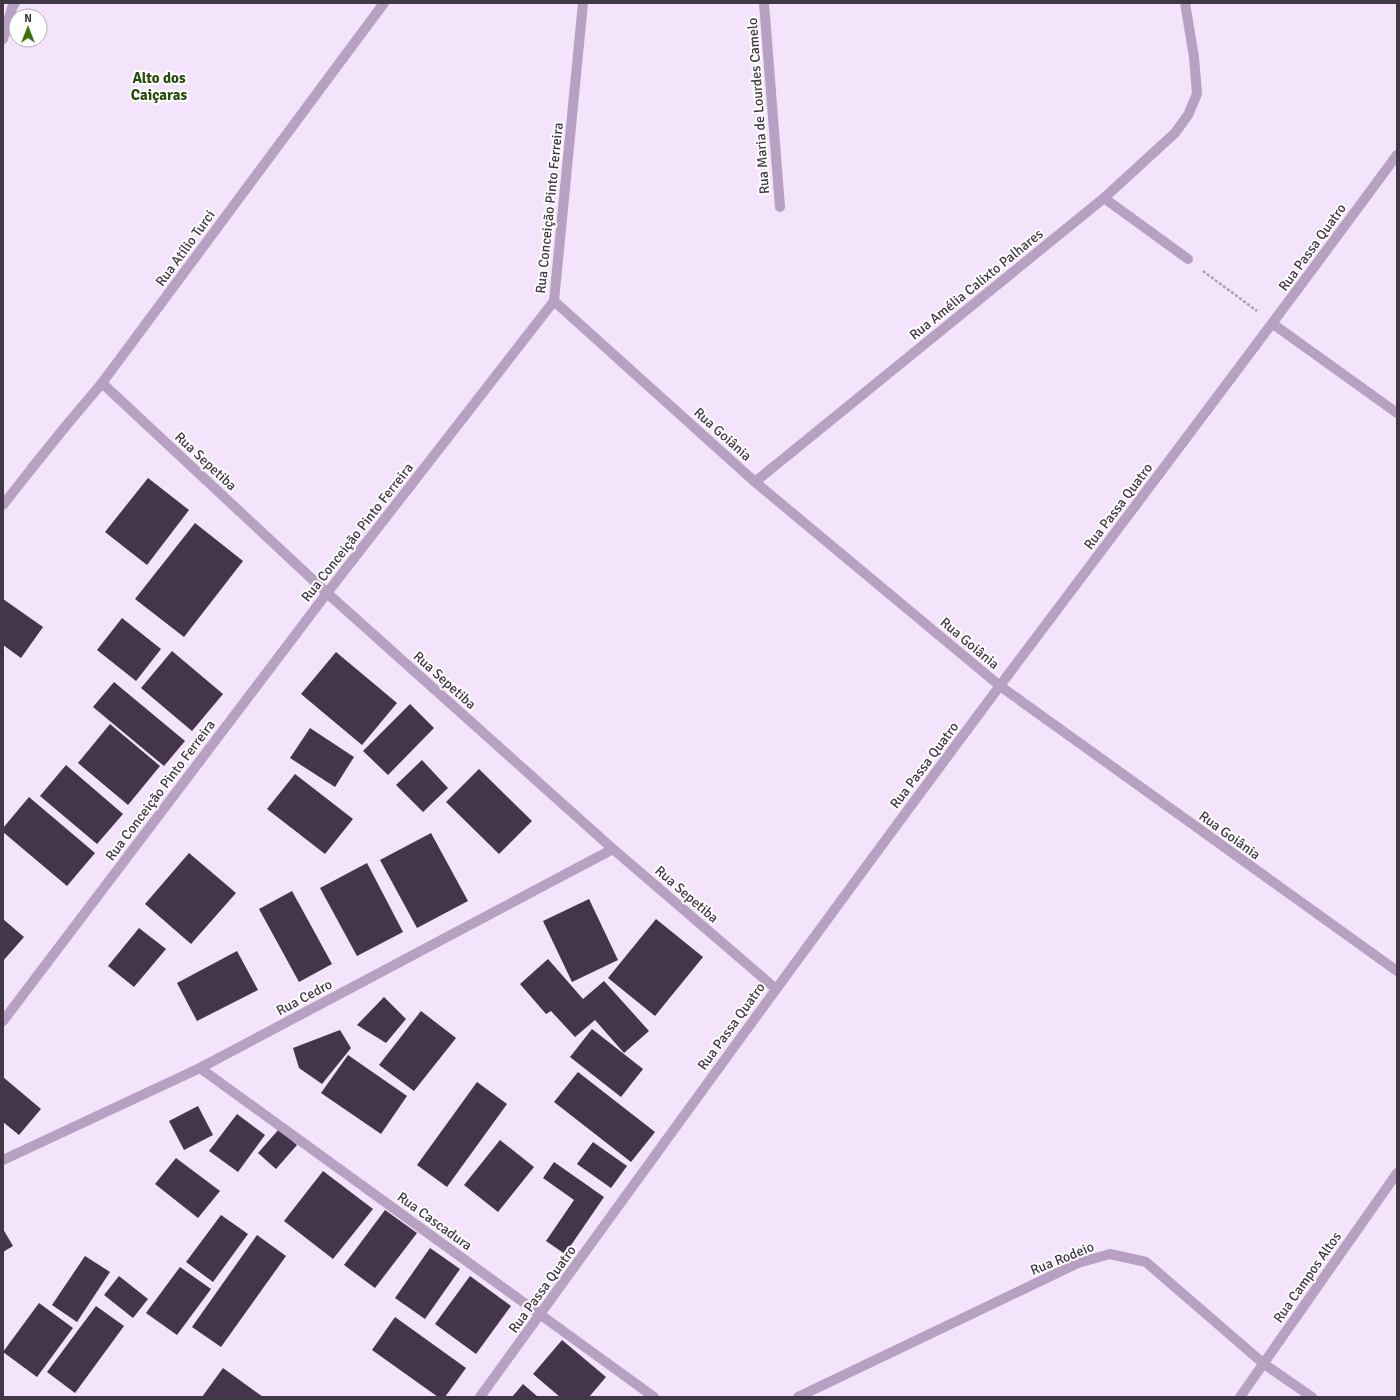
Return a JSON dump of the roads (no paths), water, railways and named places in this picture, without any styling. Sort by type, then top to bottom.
[{"type":"street","name":"Rua Atílio Turci","points":[[3,505],[102,383],[384,3]]},
{"type":"street","name":"Rua Conceição Pinto Ferreira","points":[[3,1021],[327,593],[554,301],[583,3]]},
{"type":"street","name":"Rua Maria de Lourdes Camelo","points":[[764,3],[780,207]]},
{"type":"street","name":"Rua Amélia Calixto Palhares","points":[[755,482],[1104,198],[1175,133],[1188,115],[1197,94],[1194,57],[1185,3]]},
{"type":"street","points":[[3,39],[10,5]]},
{"type":"street","name":"Rua Passa Quatro","points":[[480,1397],[776,989],[1000,686],[1273,324],[1397,155]]},
{"type":"street","points":[[1104,198],[1188,259]]},
{"type":"street","name":"Rua Goiânia","points":[[554,301],[755,482],[1000,686],[1397,971]]},
{"type":"street","points":[[1273,324],[1397,413]]},
{"type":"street","name":"Rua Sepetiba","points":[[102,383],[327,593],[613,849],[776,989]]},
{"type":"street","name":"Rua Cedro","points":[[3,1160],[200,1068],[613,849]]},
{"type":"street","name":"Rua Cascadura","points":[[200,1068],[654,1397]]},
{"type":"street","name":"Rua Campos Altos","points":[[1240,1397],[1397,1173]]},
{"type":"street","name":"Rua Rodeio","points":[[798,1397],[1078,1263],[1110,1254],[1146,1262],[1264,1364],[1312,1397]]},
{"type":"district","name":"Alto dos Caiçaras","points":[[159,86]]}]
